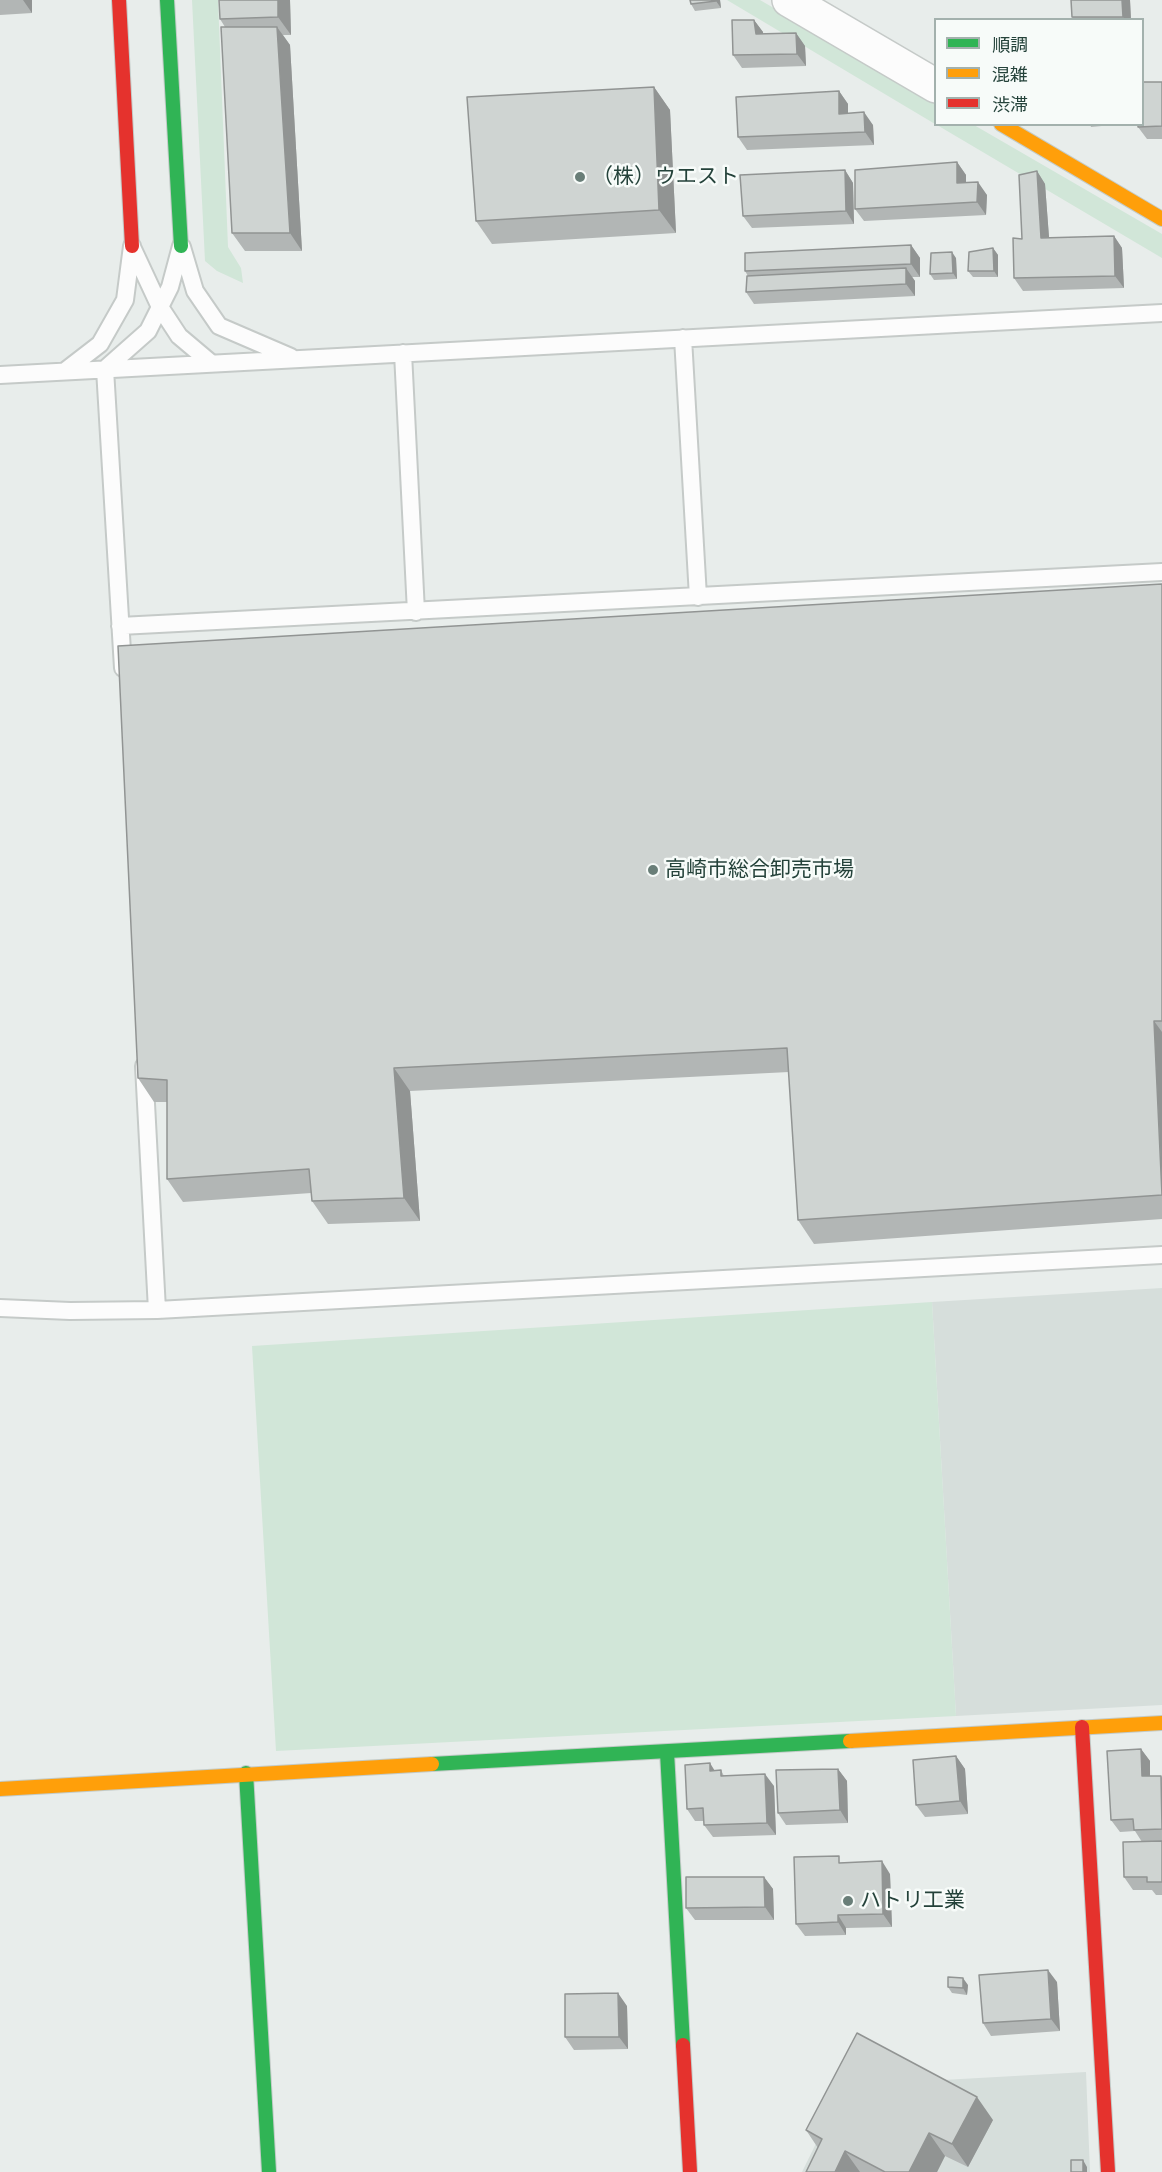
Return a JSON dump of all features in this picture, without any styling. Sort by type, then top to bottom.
[{"type":"street","points":[[119,0],[132,246]]},
{"type":"street","points":[[167,0],[181,246]]},
{"type":"street","points":[[789,0],[934,85]]},
{"type":"street","points":[[1004,126],[1162,219]]},
{"type":"street","points":[[0,1789],[246,1773],[667,1752],[1162,1723]]},
{"type":"street","points":[[1082,1727],[1108,2172]]},
{"type":"street","points":[[667,1752],[690,2172]]},
{"type":"street","points":[[246,1773],[269,2172]]},
{"type":"lane","points":[[132,246],[160,307],[179,336],[211,363]]},
{"type":"lane","points":[[65,371],[100,344],[124,300],[132,246]]},
{"type":"lane","points":[[105,369],[148,331],[170,287],[181,246]]},
{"type":"lane","points":[[181,246],[195,291],[219,326],[294,359]]},
{"type":"lane","points":[[0,375],[1162,313]]},
{"type":"lane","points":[[683,338],[698,597]]},
{"type":"lane","points":[[403,353],[416,612]]},
{"type":"lane","points":[[105,369],[124,686]]},
{"type":"lane","points":[[120,626],[1162,572]]},
{"type":"lane","points":[[143,1051],[157,1310]]},
{"type":"lane","points":[[0,1308],[70,1311],[157,1310],[1162,1255]]},
{"type":"shaded area","points":[[1162,1288],[1162,1705],[956,1716],[932,1302]]},
{"type":"shaded area","points":[[862,2050],[943,2080],[1086,2072],[1090,2172],[802,2172]]},
{"type":"green space","points":[[192,0],[218,0],[228,247],[241,268],[243,283],[217,271],[205,261]]},
{"type":"green space","points":[[727,0],[760,0],[934,101],[934,123]]},
{"type":"green space","points":[[939,126],[976,126],[1162,234],[1162,258]]},
{"type":"green space","points":[[932,1302],[956,1716],[276,1751],[252,1346]]},
{"type":"building","points":[[219,0],[278,0],[278,17],[220,19]]},
{"type":"building","points":[[690,0],[716,0],[716,1],[691,4]]},
{"type":"building","points":[[1071,0],[1122,0],[1123,17],[1072,17]]},
{"type":"building","points":[[732,20],[754,20],[756,34],[796,33],[797,54],[733,55]]},
{"type":"building","points":[[221,27],[277,27],[290,233],[232,233]]},
{"type":"building","points":[[1144,82],[1162,82],[1162,126],[1138,127],[1144,126]]},
{"type":"building","name":"（株）ウエスト","points":[[654,87],[659,210],[476,221],[467,97]]},
{"type":"building","points":[[839,91],[839,114],[864,112],[865,132],[738,137],[736,97]]},
{"type":"building","points":[[957,162],[957,183],[978,182],[977,202],[855,209],[855,170]]},
{"type":"building","points":[[845,170],[846,211],[743,216],[740,175]]},
{"type":"building","points":[[1037,171],[1041,238],[1114,236],[1115,276],[1014,278],[1013,238],[1022,239],[1019,175]]},
{"type":"building","points":[[911,245],[911,264],[745,271],[745,253]]},
{"type":"building","points":[[993,248],[994,271],[968,271],[969,252]]},
{"type":"building","points":[[952,252],[953,273],[930,274],[931,253]]},
{"type":"building","points":[[906,268],[906,284],[746,292],[747,276]]},
{"type":"building","name":"高崎市総合卸売市場","points":[[1162,584],[1162,1021],[1154,1021],[1162,1195],[798,1220],[787,1048],[394,1068],[404,1198],[312,1201],[309,1169],[167,1179],[167,1080],[138,1078],[118,646]]},
{"type":"building","points":[[1141,1749],[1142,1776],[1161,1776],[1162,1829],[1134,1830],[1133,1819],[1111,1820],[1107,1751]]},
{"type":"building","points":[[956,1756],[960,1801],[916,1805],[913,1760]]},
{"type":"building","points":[[710,1763],[710,1771],[721,1770],[721,1776],[765,1774],[767,1823],[704,1825],[703,1808],[687,1809],[685,1765]]},
{"type":"building","points":[[838,1769],[840,1810],[778,1813],[776,1770]]},
{"type":"building","points":[[1162,1841],[1162,1882],[1147,1882],[1147,1877],[1124,1877],[1123,1842]]},
{"type":"building","name":"ハトリ工業","points":[[839,1856],[839,1863],[882,1861],[883,1914],[838,1915],[838,1922],[796,1924],[794,1857]]},
{"type":"building","points":[[686,1877],[764,1877],[765,1907],[686,1908]]},
{"type":"building","points":[[1048,1970],[1051,2019],[983,2023],[979,1975]]},
{"type":"building","points":[[948,1977],[963,1978],[963,1988],[948,1987]]},
{"type":"building","points":[[618,1993],[619,2037],[565,2037],[565,1994]]},
{"type":"building","points":[[857,2033],[977,2097],[952,2144],[929,2133],[909,2172],[885,2172],[845,2151],[835,2172],[806,2172],[822,2139],[806,2130]]},
{"type":"building","points":[[1071,2160],[1083,2160],[1083,2172],[1071,2172]]},
{"type":"traffic: fast","points":[[167,0],[181,246]]},
{"type":"traffic: fast","points":[[432,1764],[850,1741]]},
{"type":"traffic: fast","points":[[667,1752],[683,2045]]},
{"type":"traffic: fast","points":[[246,1773],[269,2172]]},
{"type":"traffic: slow","points":[[1004,126],[1162,219]]},
{"type":"traffic: slow","points":[[850,1741],[1162,1723]]},
{"type":"traffic: slow","points":[[0,1789],[432,1764]]},
{"type":"traffic: jam","points":[[119,0],[132,246]]},
{"type":"traffic: jam","points":[[1082,1727],[1108,2172]]},
{"type":"traffic: jam","points":[[683,2045],[690,2172]]},
{"type":"place","name":"（株）ウエスト","points":[[580,177]]},
{"type":"place","name":"高崎市総合卸売市場","points":[[653,870]]},
{"type":"place","name":"ハトリ工業","points":[[848,1901]]}]
